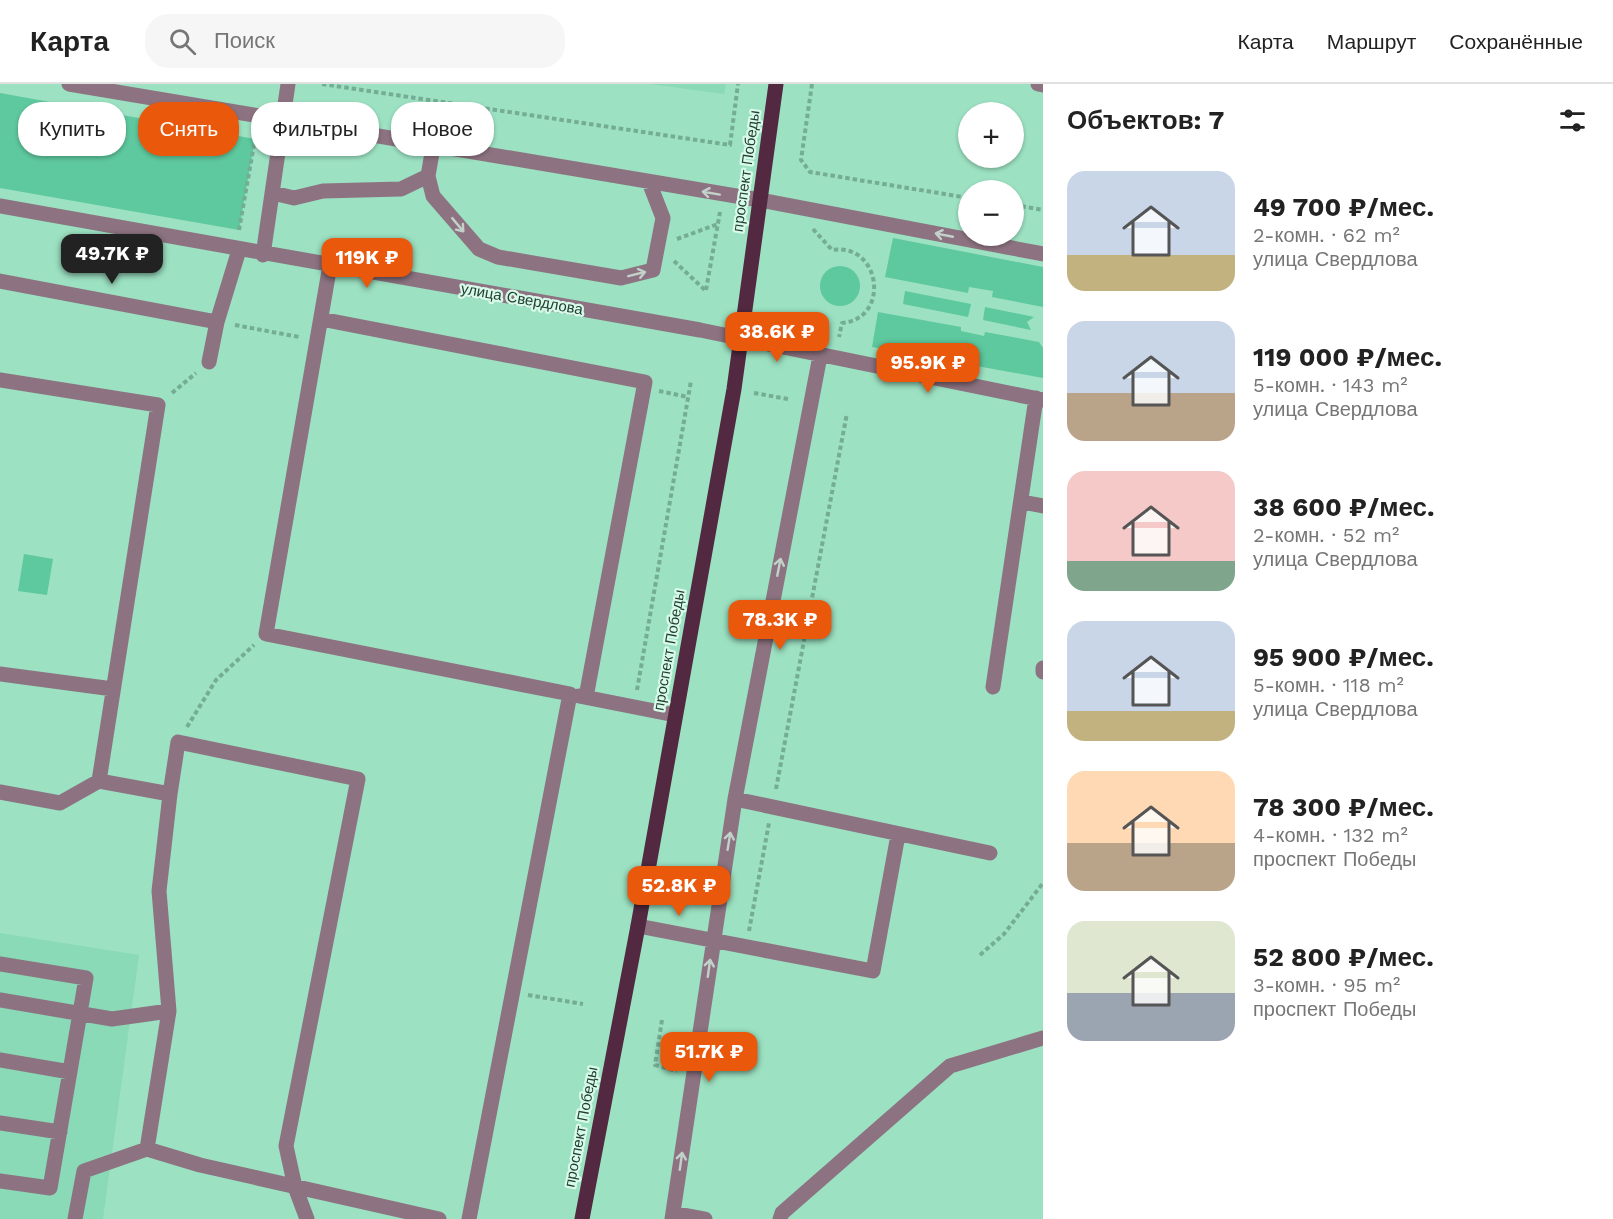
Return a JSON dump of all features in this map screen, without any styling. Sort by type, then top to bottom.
[{"type":"main road","name":"проспект Победы","points":[[582,1219],[638,926],[741,339],[776,84]]},
{"type":"street","points":[[69,84],[251,115]]},
{"type":"street","points":[[286,102],[288,84]]},
{"type":"street","points":[[1038,84],[1043,85]]},
{"type":"street","points":[[263,255],[278,156]]},
{"type":"street","points":[[431,156],[428,176],[433,196],[479,249],[498,257],[621,278],[652,270],[663,218],[649,182]]},
{"type":"street","points":[[489,156],[760,200],[1043,254]]},
{"type":"street","points":[[273,193],[294,198],[323,191],[402,189],[428,176]]},
{"type":"street","name":"улица Свердлова","points":[[0,206],[741,339],[1040,399]]},
{"type":"street","points":[[209,362],[217,322],[239,250]]},
{"type":"street","points":[[330,265],[266,634],[675,715]]},
{"type":"street","points":[[0,281],[217,322]]},
{"type":"street","points":[[321,319],[645,382],[586,697]]},
{"type":"street","points":[[705,1219],[672,1216],[735,799],[820,356]]},
{"type":"street","points":[[0,380],[158,405],[99,781]]},
{"type":"street","points":[[993,687],[1040,399]]},
{"type":"street","points":[[1022,502],[1043,506]]},
{"type":"street","points":[[0,674],[113,689]]},
{"type":"street","points":[[469,1219],[570,694]]},
{"type":"street","points":[[147,1149],[169,1011],[159,891],[178,742],[358,779],[286,1146],[295,1187],[307,1219]]},
{"type":"street","points":[[0,792],[60,803],[99,781],[170,794]]},
{"type":"street","points":[[735,799],[990,853]]},
{"type":"street","points":[[638,926],[873,971],[898,835]]},
{"type":"street","points":[[0,964],[86,978],[50,1188],[0,1181]]},
{"type":"street","points":[[0,1000],[112,1019],[169,1011]]},
{"type":"street","points":[[781,1217],[950,1066],[1043,1038]]},
{"type":"street","points":[[0,1060],[70,1071]]},
{"type":"street","points":[[0,1123],[60,1131]]},
{"type":"street","points":[[75,1219],[84,1171],[147,1149],[200,1165],[439,1219]]},
{"type":"path","points":[[322,84],[730,145],[738,84]]},
{"type":"path","points":[[812,84],[801,160],[810,172],[958,196]]},
{"type":"path","points":[[239,230],[252,156]]},
{"type":"path","points":[[1024,207],[1043,210]]},
{"type":"path","points":[[718,224],[657,246],[706,291],[718,224],[720,208]]},
{"type":"path","points":[[813,228],[832,250],[848,250],[859,255],[868,264],[874,276],[876,288],[871,304],[857,318],[842,322],[839,338]]},
{"type":"path","points":[[217,322],[317,340]]},
{"type":"path","points":[[158,405],[209,362]]},
{"type":"path","points":[[634,706],[691,381]]},
{"type":"path","points":[[644,388],[688,397]]},
{"type":"path","points":[[753,393],[788,399]]},
{"type":"path","points":[[746,945],[848,413]]},
{"type":"path","points":[[178,742],[216,680],[266,634]]},
{"type":"path","points":[[980,954],[1004,934],[1043,883]]},
{"type":"path","points":[[513,992],[583,1004]]},
{"type":"path","points":[[662,1020],[655,1065],[680,1072]]},
{"type":"shaded area","points":[[650,84],[726,84],[724,94]]},
{"type":"shaded area","points":[[0,93],[50,102],[18,102],[18,156],[126,156],[126,116],[138,118],[138,156],[239,156],[239,136],[251,138],[252,156],[239,230],[0,188]]},
{"type":"shaded area","points":[[893,238],[1043,267],[1043,307],[992,297],[993,291],[969,287],[968,293],[885,277]]},
{"type":"shaded area","points":[[840,266],[848,267],[854,272],[859,278],[859,294],[854,300],[848,305],[840,306],[832,305],[826,300],[821,294],[820,286],[821,278],[826,272],[832,267]]},
{"type":"shaded area","points":[[905,291],[971,304],[968,317],[903,304]]},
{"type":"shaded area","points":[[985,307],[1034,317],[1027,322],[1031,330],[983,320]]},
{"type":"shaded area","points":[[878,312],[961,327],[961,331],[984,336],[985,332],[1039,342],[1043,348],[1043,378],[872,347]]},
{"type":"shaded area","points":[[24,554],[53,559],[47,595],[18,591]]},
{"type":"shaded area","points":[[0,933],[139,955],[103,1219],[0,1219]]}]
